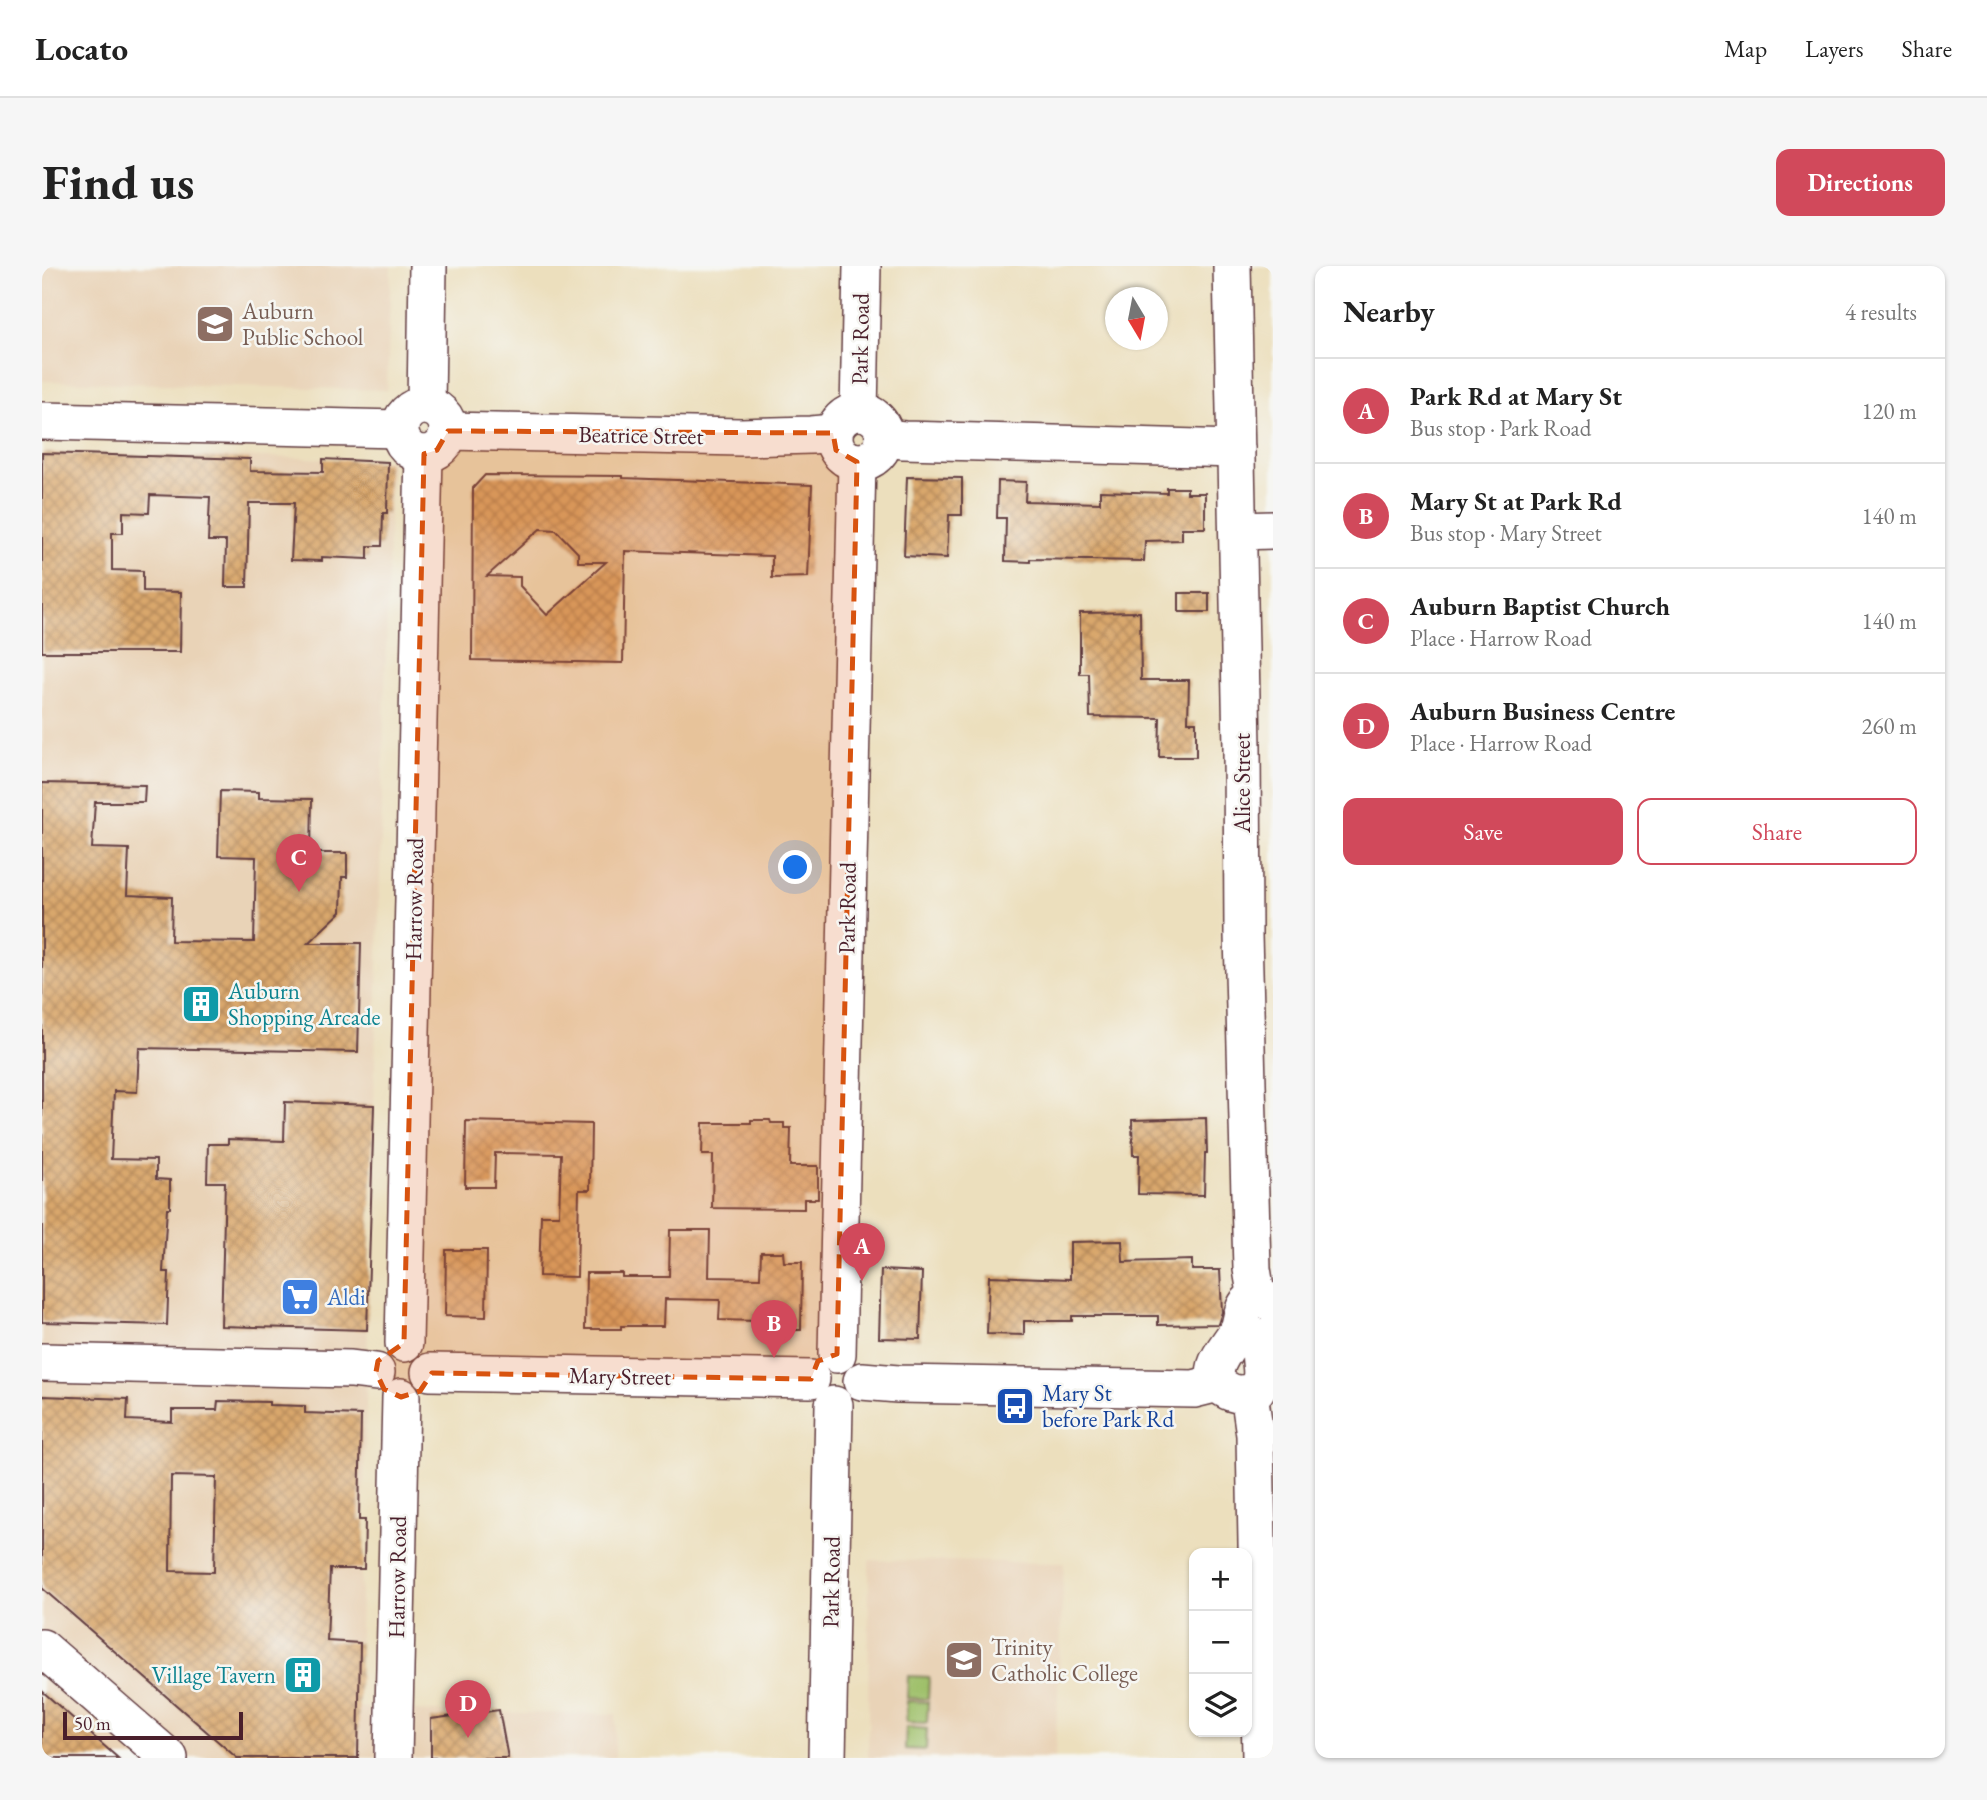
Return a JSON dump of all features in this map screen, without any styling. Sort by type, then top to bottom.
[{"type":"street","name":"Harrow Road","points":[[404,1343],[428,266]]},
{"type":"street","name":"Park Road","points":[[846,422],[862,266]]},
{"type":"street","name":"Alice Street","points":[[1232,266],[1236,449],[1256,530],[1258,746],[1243,935],[1261,1141],[1252,1269],[1265,1301]]},
{"type":"street","points":[[874,417],[880,423],[883,446],[872,458],[857,462],[849,460],[836,450],[834,442],[846,422],[874,417]]},
{"type":"street","name":"Beatrice Street","points":[[42,421],[741,437],[811,436],[846,422]]},
{"type":"street","points":[[884,438],[1236,449]]},
{"type":"street","name":"Park Road","points":[[837,1354],[857,462]]},
{"type":"street","points":[[1261,1758],[1265,1543],[1255,1435],[1233,1388],[1214,1371],[1237,1332],[1247,1304],[1251,1301],[1265,1301]]},
{"type":"street","points":[[863,1381],[1256,1390],[1260,1385],[1262,1371],[1261,1347],[1265,1339],[1273,1333]]},
{"type":"street","points":[[42,1362],[351,1369],[415,1395],[429,1379],[430,1372],[429,1362],[415,1346],[404,1343],[384,1351],[378,1361],[389,1384]]},
{"type":"street","points":[[837,1354],[845,1355],[858,1365],[863,1381],[850,1402],[822,1392],[813,1370],[818,1361],[837,1354]]},
{"type":"street","name":"Mary Street","points":[[430,1372],[822,1392]]},
{"type":"street","name":"Harrow Road","points":[[389,1384],[393,1758]]},
{"type":"street","name":"Park Road","points":[[822,1392],[827,1758]]},
{"type":"street","points":[[42,1648],[146,1750]]},
{"type":"highlighted area","points":[[448,431],[833,433],[836,450],[857,462],[837,1354],[818,1361],[811,1379],[432,1373],[420,1391],[401,1397],[384,1389],[376,1372],[378,1361],[404,1343],[424,454],[437,450]]},
{"type":"shaded area","name":"Auburn Public School","points":[[42,266],[391,266],[387,390],[42,381]]},
{"type":"shaded area","points":[[42,452],[391,460],[358,1707],[433,1712],[616,1714],[615,1758],[42,1758]]},
{"type":"shaded area","name":"Trinity Catholic College","points":[[869,1560],[1064,1563],[1055,1758],[868,1758]]},
{"type":"green space","points":[[908,1676],[929,1677],[928,1699],[907,1698]]},
{"type":"green space","points":[[907,1701],[928,1702],[927,1723],[906,1722]]},
{"type":"green space","points":[[906,1727],[927,1729],[926,1750],[905,1749]]},
{"type":"building","points":[[42,453],[250,459],[250,471],[323,472],[323,459],[388,462],[387,513],[383,513],[382,546],[368,546],[368,559],[322,557],[322,561],[291,560],[294,503],[249,503],[247,587],[225,587],[226,541],[208,541],[210,497],[150,495],[149,513],[123,512],[123,533],[112,533],[112,570],[143,571],[143,591],[181,592],[180,652],[42,652]]},
{"type":"building","points":[[485,475],[623,476],[812,485],[808,577],[772,578],[772,556],[625,551],[623,663],[472,660],[473,488]],"holes":[[[540,529],[556,530],[578,553],[578,562],[606,562],[547,615],[520,586],[520,577],[487,576]]]},
{"type":"building","points":[[907,477],[962,478],[962,515],[949,515],[947,558],[904,556]]},
{"type":"building","points":[[998,481],[1026,482],[1025,501],[1100,503],[1100,491],[1167,493],[1167,488],[1187,488],[1187,493],[1205,493],[1205,528],[1182,528],[1182,540],[1145,541],[1144,561],[1005,561],[1006,518],[997,518]]},
{"type":"building","points":[[1179,593],[1209,593],[1209,612],[1179,612]]},
{"type":"building","points":[[1140,612],[1141,680],[1189,680],[1188,722],[1196,722],[1196,757],[1159,757],[1160,718],[1090,717],[1089,674],[1080,674],[1080,613]]},
{"type":"building","points":[[42,783],[145,785],[144,802],[95,802],[92,848],[129,849],[127,895],[172,897],[171,941],[254,942],[256,857],[218,856],[220,791],[259,792],[259,798],[312,799],[311,853],[347,853],[347,877],[342,877],[341,912],[308,943],[361,943],[358,1052],[139,1048],[137,1092],[114,1091],[111,1159],[156,1160],[156,1179],[170,1180],[170,1208],[167,1208],[163,1272],[169,1272],[167,1325],[42,1322]]},
{"type":"building","points":[[285,1102],[374,1105],[367,1330],[221,1326],[225,1182],[207,1182],[208,1144],[228,1144],[228,1139],[284,1141]]},
{"type":"building","points":[[1206,1118],[1204,1195],[1138,1194],[1139,1155],[1133,1155],[1132,1120]]},
{"type":"building","points":[[751,1120],[784,1123],[784,1128],[791,1128],[790,1166],[818,1166],[818,1199],[804,1199],[804,1209],[712,1208],[713,1155],[702,1155],[703,1123],[751,1123]]},
{"type":"building","points":[[466,1121],[591,1124],[590,1190],[579,1190],[577,1277],[539,1276],[541,1215],[559,1215],[561,1154],[495,1153],[494,1187],[465,1187]]},
{"type":"building","points":[[670,1230],[710,1230],[709,1277],[760,1278],[761,1252],[783,1252],[784,1262],[802,1262],[801,1330],[759,1330],[759,1321],[719,1320],[720,1300],[665,1299],[664,1326],[585,1329],[586,1273],[622,1273],[622,1277],[669,1277]]},
{"type":"building","points":[[1122,1241],[1123,1262],[1192,1260],[1192,1270],[1220,1270],[1222,1312],[1218,1324],[1158,1325],[1158,1316],[1072,1316],[1072,1321],[1024,1321],[1024,1335],[987,1334],[989,1276],[1070,1279],[1070,1242]]},
{"type":"building","points":[[446,1250],[487,1250],[486,1317],[445,1316]]},
{"type":"building","points":[[881,1270],[922,1272],[920,1339],[879,1338]]},
{"type":"building","points":[[42,1396],[128,1399],[127,1420],[172,1422],[172,1410],[217,1410],[218,1401],[269,1402],[269,1405],[305,1406],[305,1413],[361,1415],[359,1520],[365,1520],[364,1569],[330,1569],[327,1641],[360,1643],[358,1758],[237,1758],[42,1588]],"holes":[[[171,1476],[216,1477],[214,1572],[170,1571]]]},
{"type":"building","points":[[42,1691],[118,1758],[42,1758]]},
{"type":"building","points":[[499,1710],[508,1758],[431,1758],[431,1719]]},
{"type":"place","name":"Auburn Public School","points":[[215,324]]},
{"type":"place","name":"Auburn Baptist Church","points":[[299,892]]},
{"type":"place","name":"Auburn Shopping Arcade","points":[[201,1004]]},
{"type":"place","name":"Park Rd at Mary St","points":[[862,1281]]},
{"type":"place","name":"Aldi","points":[[300,1297]]},
{"type":"place","name":"Mary St at Park Rd","points":[[774,1358]]},
{"type":"place","name":"Mary St before Park Rd","points":[[1015,1406]]},
{"type":"place","name":"Trinity Catholic College","points":[[964,1660]]},
{"type":"place","name":"Village Tavern","points":[[303,1675]]},
{"type":"place","name":"Auburn Business Centre","points":[[468,1738]]}]
